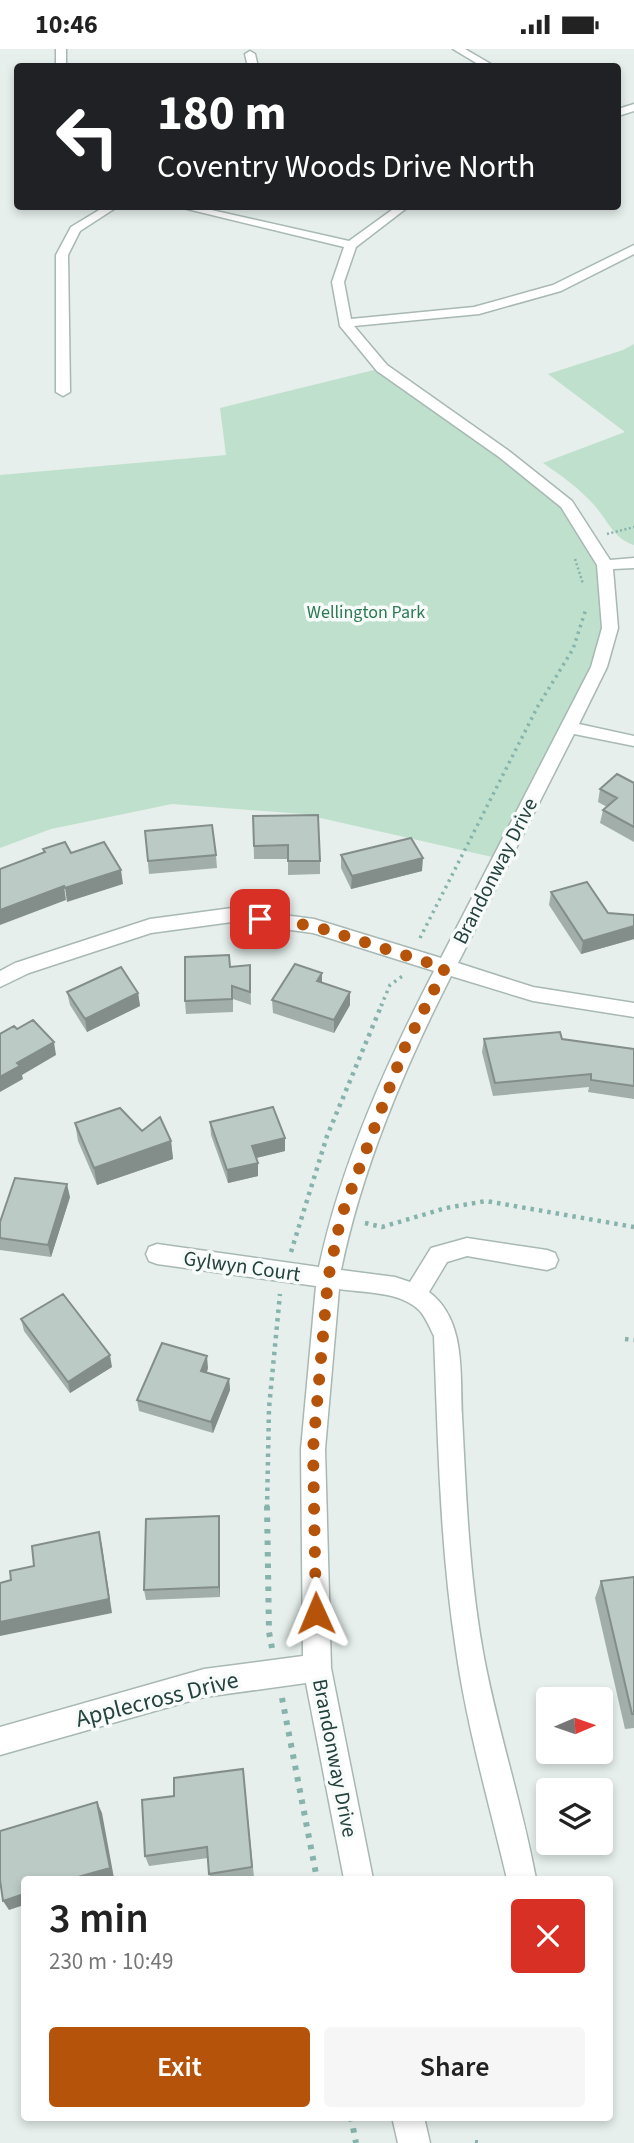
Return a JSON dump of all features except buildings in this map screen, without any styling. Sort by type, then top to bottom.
[{"type":"street","points":[[458,49],[484,63]]},
{"type":"street","points":[[250,54],[252,63]]},
{"type":"street","points":[[63,392],[62,255],[75,229],[106,210]]},
{"type":"street","points":[[198,210],[351,245],[399,210]]},
{"type":"street","name":"Brandonway Drive","points":[[351,245],[338,282],[345,323],[373,358],[400,382],[504,454],[567,504],[605,565],[610,628],[599,667],[404,1049],[341,1217],[328,1279],[313,1449],[317,1668],[358,1876]]},
{"type":"street","points":[[345,323],[475,311],[557,288],[634,249]]},
{"type":"street","points":[[605,565],[634,563]]},
{"type":"street","points":[[568,727],[634,741]]},
{"type":"street","points":[[0,980],[22,968],[150,926],[232,915],[314,926],[533,994],[634,1010]]},
{"type":"street","points":[[521,1876],[487,1739],[469,1650],[454,1517],[446,1335],[429,1305],[415,1294],[439,1255],[467,1247],[547,1261]]},
{"type":"street","name":"Gylwyn Court","points":[[157,1254],[395,1287],[415,1294]]},
{"type":"street","name":"Applecross Drive","points":[[0,1741],[204,1683],[317,1668]]},
{"type":"street","points":[[409,2121],[414,2143]]},
{"type":"path","points":[[341,1217],[382,1227],[421,1214],[486,1201],[634,1227]]},
{"type":"path","points":[[625,1339],[634,1340]]},
{"type":"path","points":[[284,1704],[316,1876]]},
{"type":"path","points":[[352,2121],[356,2143]]},
{"type":"green space","points":[[634,344],[634,545],[616,534],[583,494],[543,463],[625,432],[548,374]]},
{"type":"green space","name":"Wellington Park","points":[[382,368],[567,504],[599,554],[610,628],[501,859],[303,814],[172,804],[51,829],[0,848],[0,475],[226,455],[220,408]]},
{"type":"route","points":[[260,919],[314,926],[445,968],[404,1049],[341,1217],[328,1279],[313,1449],[316,1613]]}]
